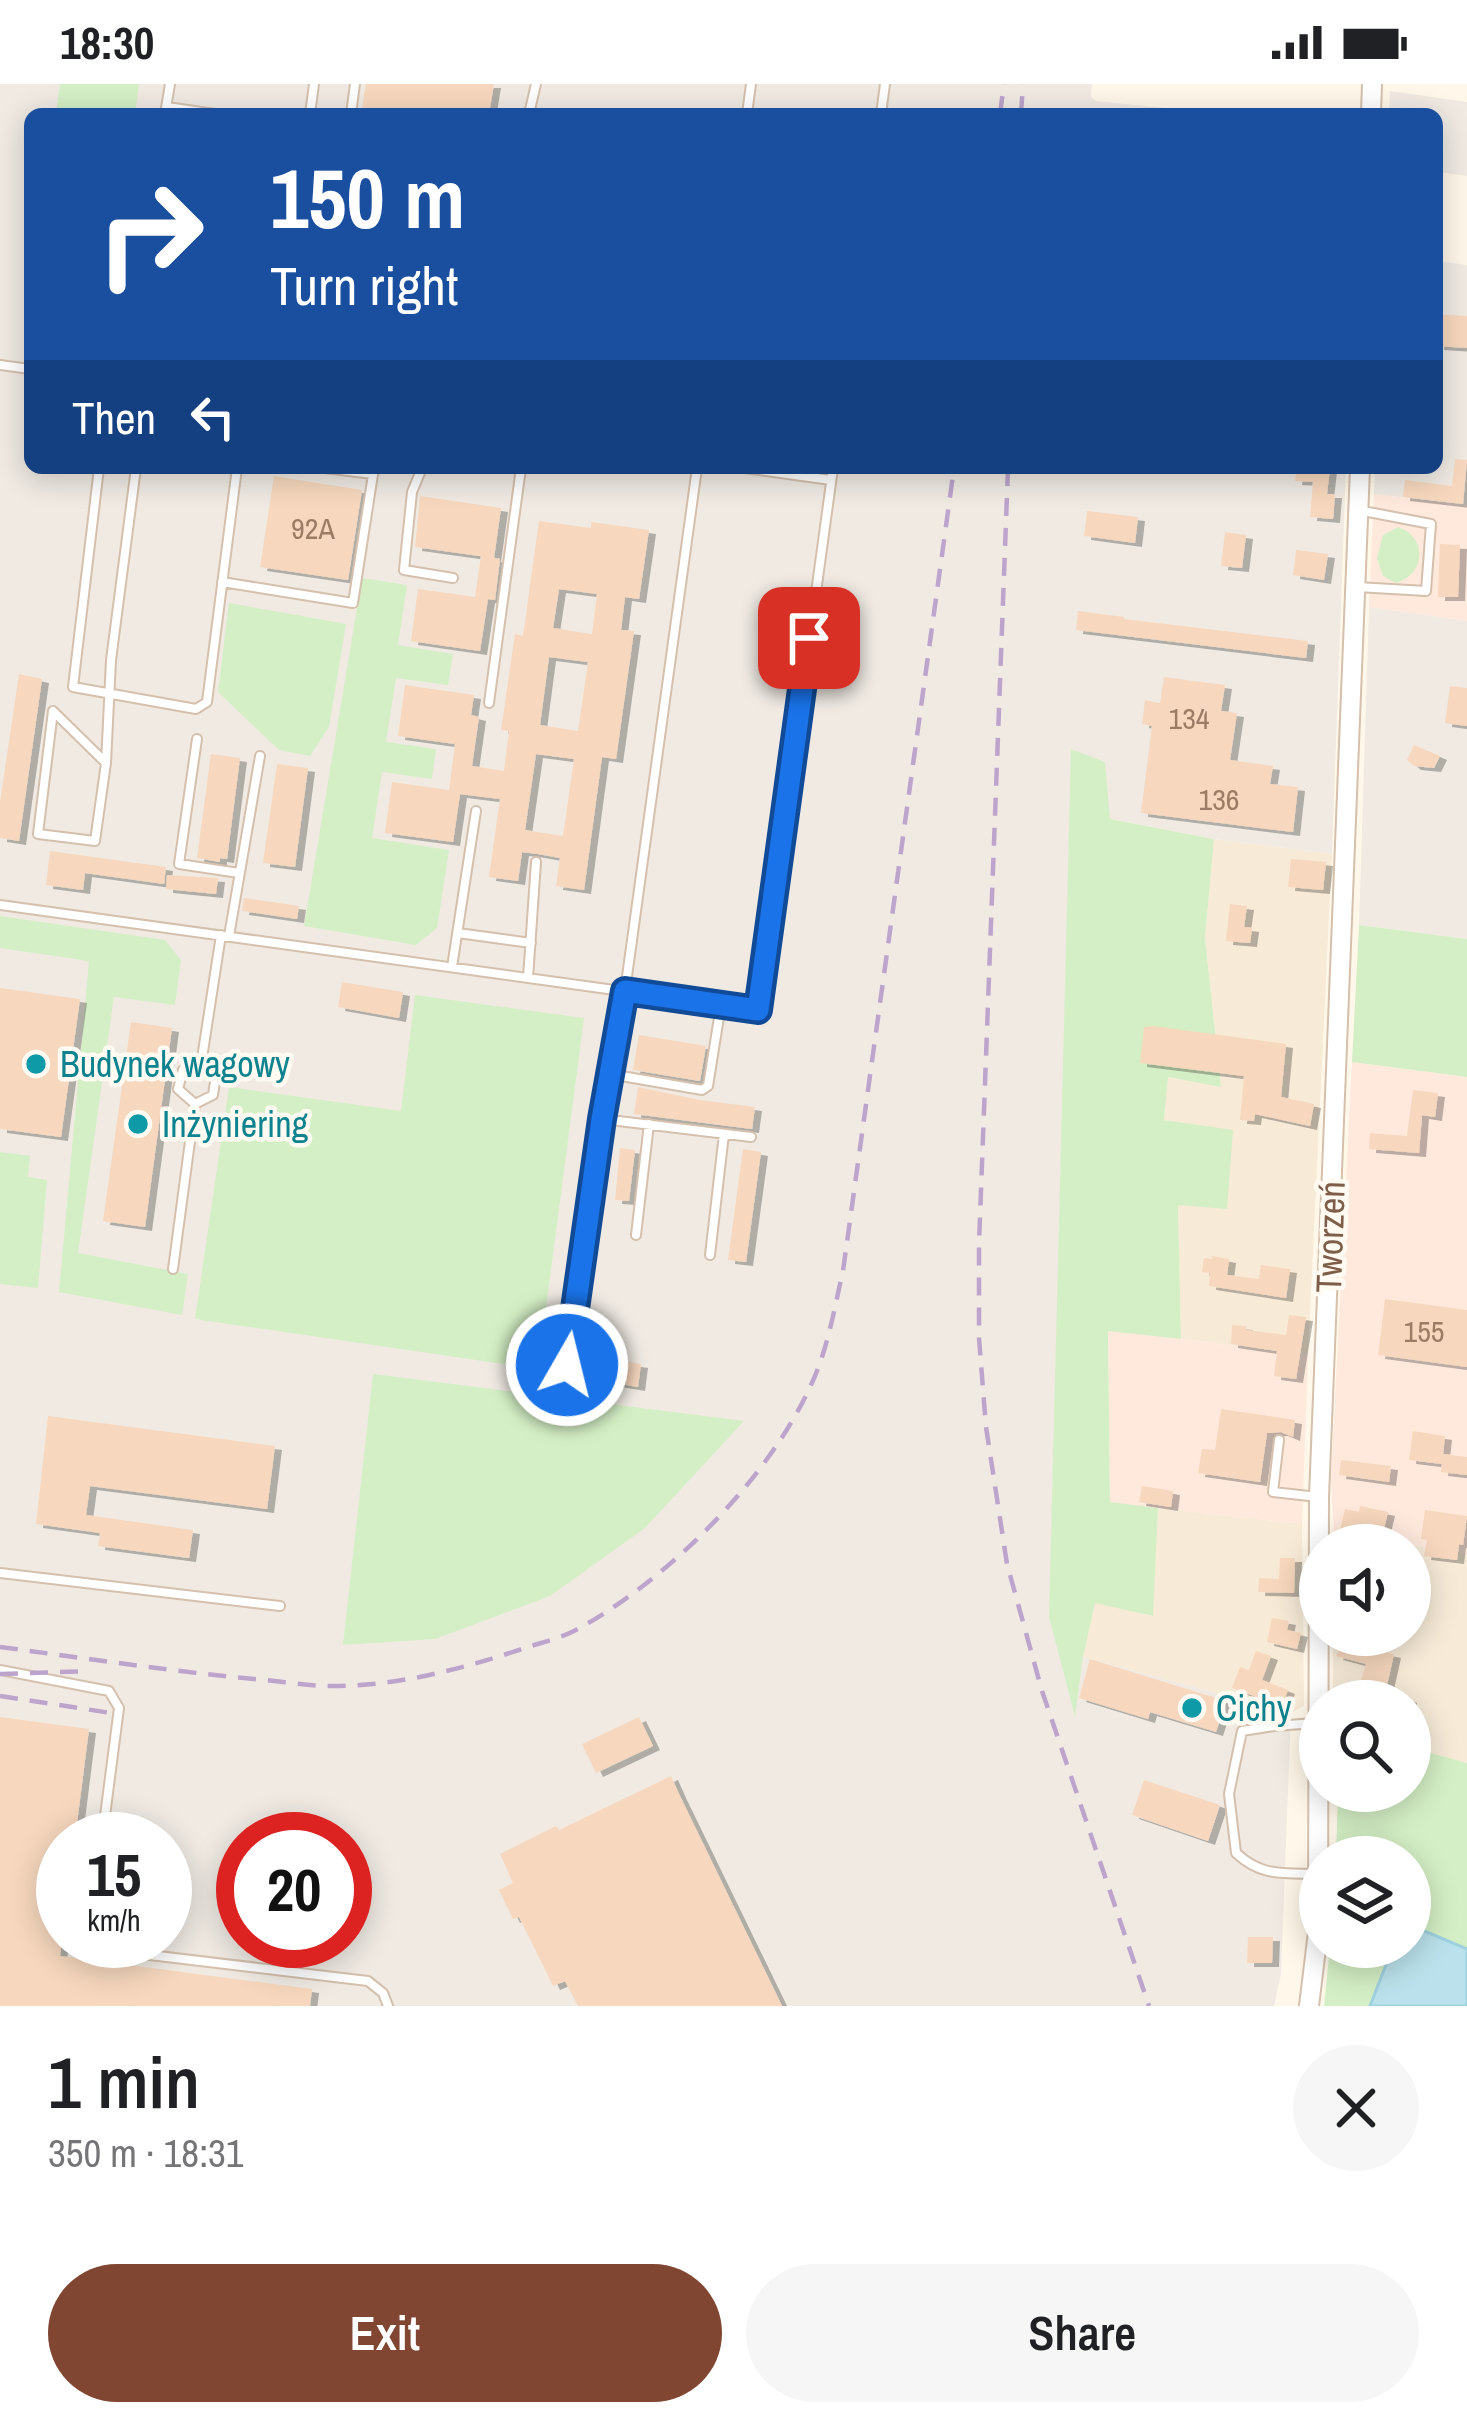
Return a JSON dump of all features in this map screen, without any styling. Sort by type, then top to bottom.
[{"type":"street","name":"Tworzeń","points":[[1317,1680],[1319,1497],[1360,474]]},
{"type":"street","name":"Tworzeń","points":[[1309,2006],[1315,1968]]},
{"type":"lane","points":[[98,474],[73,687],[196,709],[207,702],[235,474]]},
{"type":"lane","points":[[106,763],[53,711],[38,834],[95,841],[106,763],[111,660],[135,474]]},
{"type":"lane","points":[[222,582],[353,603],[374,474]]},
{"type":"lane","points":[[420,474],[412,492],[404,571],[453,578]]},
{"type":"lane","points":[[489,703],[520,474]]},
{"type":"lane","points":[[567,1365],[625,991],[696,474]]},
{"type":"lane","points":[[788,474],[831,480]]},
{"type":"lane","points":[[0,905],[758,1010],[832,474]]},
{"type":"lane","points":[[1355,587],[1426,592],[1432,524],[1358,510]]},
{"type":"lane","points":[[197,739],[179,864],[239,873]]},
{"type":"lane","points":[[195,1104],[178,1089],[183,1070],[202,1058],[260,756]]},
{"type":"lane","points":[[452,967],[476,811]]},
{"type":"lane","points":[[528,978],[536,862]]},
{"type":"lane","points":[[458,933],[531,944]]},
{"type":"lane","points":[[610,1074],[702,1090],[708,1086],[721,1004]]},
{"type":"lane","points":[[195,1104],[213,1095],[216,1076],[202,1058]]},
{"type":"lane","points":[[173,1269],[195,1104]]},
{"type":"lane","points":[[602,1119],[751,1137]]},
{"type":"lane","points":[[636,1235],[649,1124]]},
{"type":"lane","points":[[710,1255],[724,1134]]},
{"type":"lane","points":[[1279,1440],[1273,1492],[1319,1497]]},
{"type":"lane","points":[[0,1574],[280,1606]]},
{"type":"lane","points":[[0,1670],[109,1691],[119,1708],[106,1812]]},
{"type":"lane","points":[[1299,1725],[1242,1731],[1228,1793],[1236,1853],[1250,1866],[1271,1873],[1299,1874]]},
{"type":"lane","points":[[192,1960],[368,1981],[383,1993],[388,2006]]},
{"type":"shaded area","points":[[0,84],[1092,84],[1091,97],[1096,101],[1165,108],[24,108],[24,474],[1346,474],[1332,854],[1110,819],[1074,1712],[1083,1657],[1291,1713],[1281,1974],[1274,2006],[0,2006]]},
{"type":"shaded area","points":[[1390,91],[1467,102],[1467,176],[1443,173],[1443,108],[1389,108]]},
{"type":"shaded area","points":[[1443,262],[1467,265],[1467,505],[1374,494],[1375,474],[1443,474]]},
{"type":"shaded area","points":[[1374,494],[1467,505],[1467,621],[1369,607]]},
{"type":"shaded area","points":[[1369,607],[1467,621],[1467,939],[1359,925]]},
{"type":"shaded area","points":[[1214,839],[1332,854],[1308,1355],[1181,1339],[1178,1204],[1233,1131],[1164,1120],[1167,1077],[1221,1086],[1205,938]]},
{"type":"shaded area","points":[[1352,1062],[1467,1077],[1467,1553],[1431,1548],[1431,1524],[1333,1524],[1331,1480]]},
{"type":"shaded area","points":[[1108,1330],[1308,1355],[1302,1524],[1110,1503]]},
{"type":"shaded area","points":[[1158,1508],[1302,1524],[1299,1656],[1303,1656],[1304,1680],[1299,1680],[1299,1709],[1291,1713],[1083,1657],[1095,1602],[1152,1616]]},
{"type":"shaded area","points":[[1431,1548],[1467,1553],[1467,1763],[1431,1753],[1431,1680],[1333,1680],[1333,1656],[1431,1656]]},
{"type":"green space","points":[[60,84],[139,84],[136,108],[57,108]]},
{"type":"green space","points":[[1398,527],[1415,539],[1420,555],[1413,572],[1396,583],[1383,576],[1377,558],[1383,535]]},
{"type":"green space","points":[[362,578],[407,585],[398,645],[453,654],[448,685],[396,678],[386,742],[436,749],[432,779],[382,772],[372,838],[449,850],[437,928],[416,945],[304,926]]},
{"type":"green space","points":[[229,603],[346,624],[329,727],[310,756],[279,750],[218,692]]},
{"type":"green space","points":[[1071,749],[1105,762],[1110,819],[1214,839],[1205,938],[1221,1087],[1168,1077],[1164,1120],[1233,1130],[1227,1209],[1178,1205],[1181,1339],[1108,1331],[1110,1502],[1158,1508],[1153,1616],[1095,1603],[1075,1716],[1049,1617]]},
{"type":"green space","points":[[0,916],[165,940],[181,960],[175,1005],[114,997],[78,1253],[188,1274],[182,1315],[59,1292],[89,961],[0,948]]},
{"type":"green space","points":[[1359,925],[1467,939],[1467,1077],[1352,1062]]},
{"type":"green space","points":[[415,995],[584,1018],[538,1369],[195,1319],[229,1087],[401,1111]]},
{"type":"green space","points":[[0,1152],[30,1156],[28,1177],[47,1180],[38,1288],[0,1284]]},
{"type":"green space","points":[[373,1374],[744,1421],[645,1528],[550,1596],[435,1639],[343,1645]]},
{"type":"green space","points":[[1431,1753],[1467,1763],[1467,1949],[1431,1934],[1431,1836],[1337,1836],[1337,1812],[1431,1812]]},
{"type":"green space","points":[[1328,1968],[1385,1968],[1370,2006],[1324,2006]]},
{"type":"water","points":[[1431,1934],[1467,1949],[1467,2006],[1370,2006],[1385,1968],[1431,1968]]},
{"type":"building","points":[[366,84],[494,84],[490,108],[362,108]]},
{"type":"building","points":[[1443,314],[1467,316],[1467,348],[1443,346]]},
{"type":"building","points":[[1455,459],[1467,460],[1463,504],[1403,497],[1405,480],[1452,486]]},
{"type":"building","points":[[1296,474],[1329,474],[1327,494],[1335,494],[1333,519],[1310,517],[1313,482],[1295,481]]},
{"type":"building","points":[[274,476],[362,490],[348,580],[260,567]]},
{"type":"building","points":[[420,496],[501,508],[494,558],[415,547]]},
{"type":"building","points":[[1087,511],[1138,517],[1135,543],[1084,536]]},
{"type":"building","points":[[539,521],[649,530],[639,599],[625,597],[621,630],[634,631],[616,759],[602,757],[584,890],[556,886],[560,858],[538,854],[522,852],[518,881],[489,877],[500,799],[460,794],[453,842],[385,833],[392,782],[449,790],[455,744],[398,736],[405,685],[474,695],[471,715],[479,717],[472,766],[504,771],[509,731],[501,730],[515,634],[523,636]],"holes":[[[559,589],[597,594],[592,634],[553,628]],[[549,657],[588,662],[578,731],[540,725]],[[536,754],[574,759],[563,836],[525,830]]]},
{"type":"building","points":[[1225,532],[1246,535],[1242,568],[1221,566]]},
{"type":"building","points":[[1440,544],[1460,545],[1458,597],[1438,597]]},
{"type":"building","points":[[1296,550],[1328,554],[1324,580],[1293,575]]},
{"type":"building","points":[[481,556],[500,559],[495,600],[488,599],[480,651],[411,641],[418,589],[475,597]]},
{"type":"building","points":[[1078,611],[1308,641],[1306,658],[1076,630]]},
{"type":"building","points":[[19,674],[42,679],[19,841],[0,838],[0,802]]},
{"type":"building","points":[[1164,677],[1225,685],[1221,711],[1237,713],[1230,760],[1273,766],[1270,784],[1298,787],[1293,832],[1141,813],[1152,726],[1142,724],[1145,700],[1160,703]]},
{"type":"building","points":[[1450,686],[1467,688],[1467,726],[1445,723]]},
{"type":"building","points":[[1414,745],[1440,756],[1434,768],[1414,766],[1407,760]]},
{"type":"building","points":[[211,754],[240,758],[227,859],[220,858],[220,862],[197,858]]},
{"type":"building","points":[[277,764],[308,768],[295,867],[263,863]]},
{"type":"building","points":[[50,851],[166,867],[164,884],[85,873],[83,890],[46,885]]},
{"type":"building","points":[[1291,859],[1326,862],[1323,890],[1288,887]]},
{"type":"building","points":[[167,875],[218,878],[216,894],[166,889]]},
{"type":"building","points":[[244,898],[299,906],[297,919],[242,911]]},
{"type":"building","points":[[1230,904],[1247,906],[1244,927],[1252,928],[1250,943],[1226,941]]},
{"type":"building","points":[[342,982],[403,992],[399,1018],[338,1007]]},
{"type":"building","name":"Budynek wagowy","points":[[0,988],[80,999],[61,1137],[0,1129]]},
{"type":"building","name":"Inżyniering","points":[[131,1022],[172,1028],[145,1227],[103,1221]]},
{"type":"building","points":[[1144,1027],[1286,1044],[1281,1097],[1314,1104],[1310,1126],[1255,1114],[1254,1121],[1240,1120],[1244,1076],[1140,1063]]},
{"type":"building","points":[[639,1035],[706,1046],[700,1081],[633,1070]]},
{"type":"building","points":[[638,1087],[755,1107],[752,1129],[634,1114]]},
{"type":"building","points":[[1413,1090],[1438,1093],[1435,1117],[1422,1115],[1419,1153],[1369,1149],[1370,1133],[1407,1136]]},
{"type":"building","points":[[620,1148],[635,1150],[629,1201],[615,1200]]},
{"type":"building","points":[[743,1149],[761,1152],[746,1262],[728,1260]]},
{"type":"building","points":[[1204,1258],[1229,1259],[1227,1275],[1259,1279],[1261,1265],[1290,1269],[1286,1298],[1209,1286],[1210,1273],[1202,1272]]},
{"type":"building","points":[[1385,1299],[1467,1310],[1467,1367],[1378,1355]]},
{"type":"building","points":[[1289,1315],[1306,1317],[1296,1379],[1274,1376],[1277,1351],[1231,1344],[1232,1325],[1286,1335]]},
{"type":"building","points":[[595,1357],[641,1364],[638,1387],[591,1379]]},
{"type":"building","points":[[1221,1409],[1295,1420],[1293,1437],[1267,1433],[1260,1482],[1198,1473],[1202,1449],[1215,1450]]},
{"type":"building","points":[[48,1416],[275,1446],[267,1509],[90,1486],[86,1515],[193,1530],[189,1558],[98,1546],[100,1533],[36,1524]]},
{"type":"building","points":[[1413,1431],[1445,1436],[1443,1454],[1467,1457],[1467,1475],[1441,1472],[1442,1464],[1409,1460]]},
{"type":"building","points":[[1341,1460],[1391,1466],[1389,1482],[1339,1475]]},
{"type":"building","points":[[1142,1486],[1173,1491],[1171,1507],[1139,1502]]},
{"type":"building","points":[[1360,1506],[1388,1512],[1385,1524],[1341,1524],[1345,1509],[1359,1512]]},
{"type":"building","points":[[1425,1510],[1467,1516],[1457,1560],[1431,1557],[1431,1524],[1423,1524]]},
{"type":"building","points":[[1280,1558],[1295,1558],[1294,1593],[1258,1592],[1259,1578],[1279,1579]]},
{"type":"building","points":[[1272,1618],[1289,1621],[1287,1630],[1299,1633],[1297,1649],[1267,1642]]},
{"type":"building","points":[[1256,1651],[1271,1656],[1262,1680],[1288,1690],[1282,1706],[1232,1688],[1240,1667],[1249,1670]]},
{"type":"building","points":[[1336,1656],[1394,1656],[1388,1680],[1361,1680],[1366,1664]]},
{"type":"building","points":[[1090,1659],[1226,1701],[1216,1732],[1150,1712],[1148,1719],[1079,1698]]},
{"type":"building","points":[[0,1717],[89,1729],[78,1812],[36,1812],[36,1968],[152,1968],[312,1989],[310,2006],[0,2006]]},
{"type":"building","points":[[639,1717],[653,1746],[596,1773],[582,1744]]},
{"type":"building","points":[[671,1776],[782,2006],[578,2006],[565,1981],[553,1986],[519,1917],[513,1919],[499,1890],[513,1883],[500,1854]]},
{"type":"building","points":[[1144,1780],[1220,1805],[1208,1841],[1132,1815]]},
{"type":"building","points":[[1248,1937],[1273,1937],[1272,1963],[1247,1963]]},
{"type":"railway","points":[[1001,108],[1004,84]]},
{"type":"railway","points":[[1021,108],[1023,84]]},
{"type":"railway","points":[[0,1647],[317,1685],[376,1684],[426,1676],[574,1631],[678,1557],[741,1492],[769,1457],[811,1385],[843,1271],[953,474]]},
{"type":"railway","points":[[1008,474],[979,1244],[986,1427],[1007,1564],[1042,1691],[1149,2006]]},
{"type":"railway","points":[[0,1674],[90,1671]]},
{"type":"railway","points":[[0,1696],[111,1713]]},
{"type":"place","name":"Budynek wagowy","points":[[36,1064]]},
{"type":"place","name":"Inżyniering","points":[[138,1124]]},
{"type":"place","name":"Cichy","points":[[1192,1708]]},
{"type":"route","points":[[567,1365],[625,991],[758,1010],[809,638]]}]
